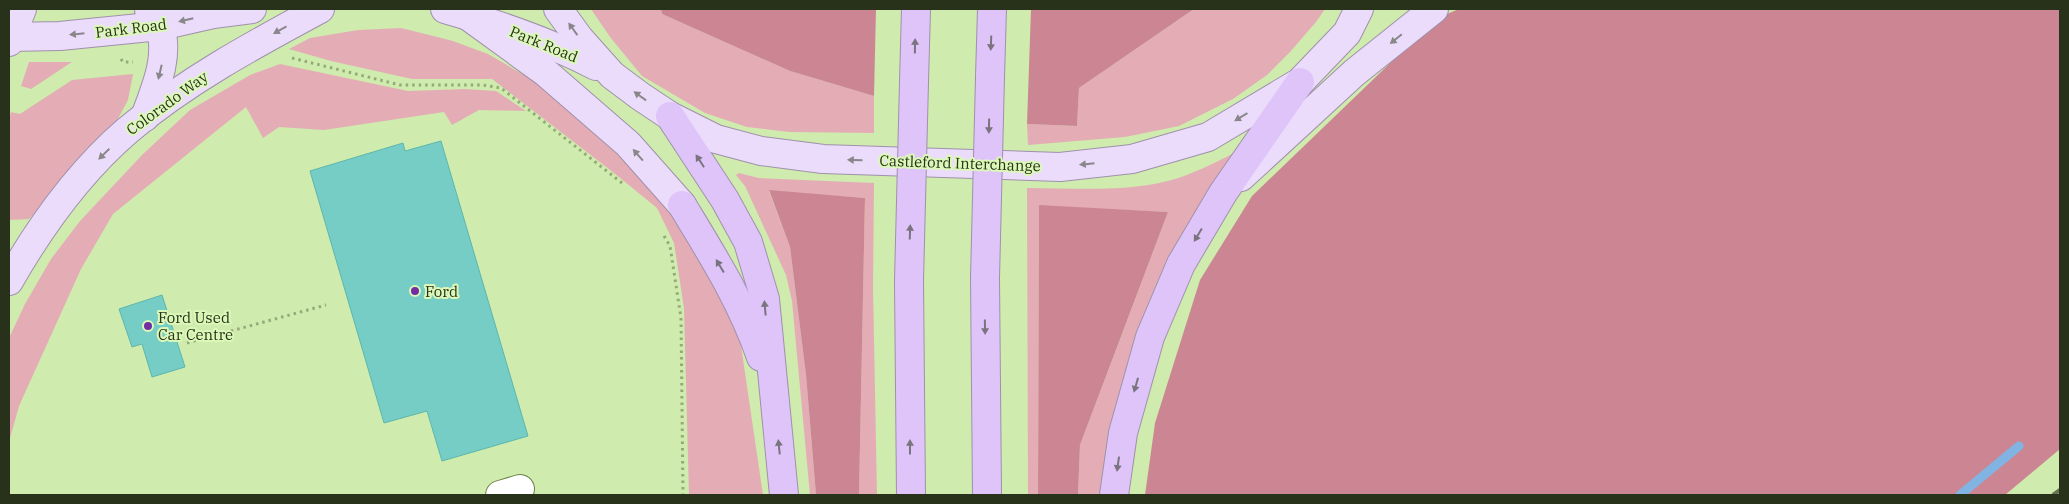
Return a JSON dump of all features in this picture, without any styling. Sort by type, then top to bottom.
[{"type":"highway","points":[[911,495],[909,281],[916,9]]},
{"type":"highway","points":[[987,495],[985,278],[992,9]]},
{"type":"highway","points":[[1114,495],[1122,433],[1150,337],[1181,264],[1223,193],[1300,82]]},
{"type":"highway","points":[[670,116],[726,200],[748,242],[765,299],[772,392],[784,495]]},
{"type":"highway","points":[[682,205],[728,279],[752,333],[772,392]]},
{"type":"main road","points":[[9,39],[22,9]]},
{"type":"main road","name":"Park Road","points":[[9,39],[60,36],[154,17],[213,14],[252,9]]},
{"type":"main road","name":"Colorado Way","points":[[9,281],[20,240],[61,201],[91,166],[144,117],[225,61],[320,9]]},
{"type":"main road","name":"Castleford Interchange","points":[[558,9],[579,38],[612,74],[670,116],[716,139],[761,152],[823,159],[1060,167],[1132,159],[1208,137],[1300,82],[1347,33],[1359,9]]},
{"type":"main road","points":[[1347,33],[1376,9]]},
{"type":"main road","points":[[1223,193],[1354,73],[1434,9]]},
{"type":"main road","points":[[457,12],[545,72],[578,103],[628,144],[682,205]]},
{"type":"main road","name":"Park Road","points":[[457,12],[563,49],[612,74]]},
{"type":"main road","points":[[144,117],[160,76],[163,53],[154,17]]},
{"type":"path","points":[[287,58],[295,58],[400,85],[483,85],[501,88],[622,184]]},
{"type":"path","points":[[122,62],[133,62]]},
{"type":"path","points":[[662,232],[670,246],[681,318],[683,495]]},
{"type":"path","points":[[186,343],[326,305]]},
{"type":"shaded area","points":[[591,9],[661,9],[662,14],[790,71],[874,96],[874,133],[789,132],[747,127],[705,113],[642,76],[610,37]]},
{"type":"shaded area","points":[[661,9],[876,9],[874,96],[790,71],[662,14]]},
{"type":"shaded area","points":[[1031,9],[1194,9],[1079,88],[1077,126],[1027,124]]},
{"type":"shaded area","points":[[1194,9],[1325,9],[1290,52],[1267,75],[1233,99],[1179,126],[1125,137],[1028,145],[1027,124],[1077,126],[1079,88]]},
{"type":"shaded area","points":[[1459,9],[2060,9],[2060,449],[2005,495],[1145,495],[1155,423],[1200,280],[1252,196],[1437,18]]},
{"type":"shaded area","points":[[401,28],[453,41],[488,54],[553,92],[679,210],[740,339],[763,495],[689,495],[684,308],[674,243],[657,208],[492,79],[412,79],[331,61],[289,49],[310,38],[358,30]]},
{"type":"shaded area","points":[[29,62],[72,62],[31,89],[21,86]]},
{"type":"shaded area","points":[[280,64],[408,91],[465,89],[496,91],[526,111],[479,110],[452,125],[444,112],[324,130],[279,127],[263,138],[246,107],[113,214],[81,269],[19,406],[9,442],[9,338],[25,304],[51,259],[80,221],[142,155],[190,110],[250,75]]},
{"type":"shaded area","points":[[133,74],[128,100],[113,128],[29,219],[9,220],[9,120],[11,112],[20,114],[72,80]]},
{"type":"shaded area","points":[[1238,151],[1103,495],[1078,495],[1080,445],[1168,212],[1039,206],[1038,495],[1028,495],[1027,188],[1088,189],[1150,185],[1189,174]]},
{"type":"shaded area","points":[[739,173],[759,178],[874,183],[873,289],[877,495],[859,495],[865,198],[769,191],[790,247],[806,375],[816,495],[810,495],[792,301],[786,275],[745,186],[736,175]]},
{"type":"shaded area","points":[[769,190],[865,198],[859,495],[816,495],[806,375],[790,247]]},
{"type":"shaded area","points":[[1039,205],[1168,212],[1080,445],[1078,495],[1038,495]]},
{"type":"building","name":"Ford","points":[[441,141],[528,436],[442,461],[427,411],[384,423],[310,171],[403,143],[405,151]]},
{"type":"building","name":"Ford Used Car Centre","points":[[162,295],[185,367],[152,377],[142,344],[132,347],[119,309]]},
{"type":"waterway","points":[[1960,495],[2019,446]]},
{"type":"railway","points":[[2053,495],[2060,490]]},
{"type":"place","name":"Ford","points":[[415,291]]},
{"type":"place","name":"Ford Used Car Centre","points":[[148,326]]}]
